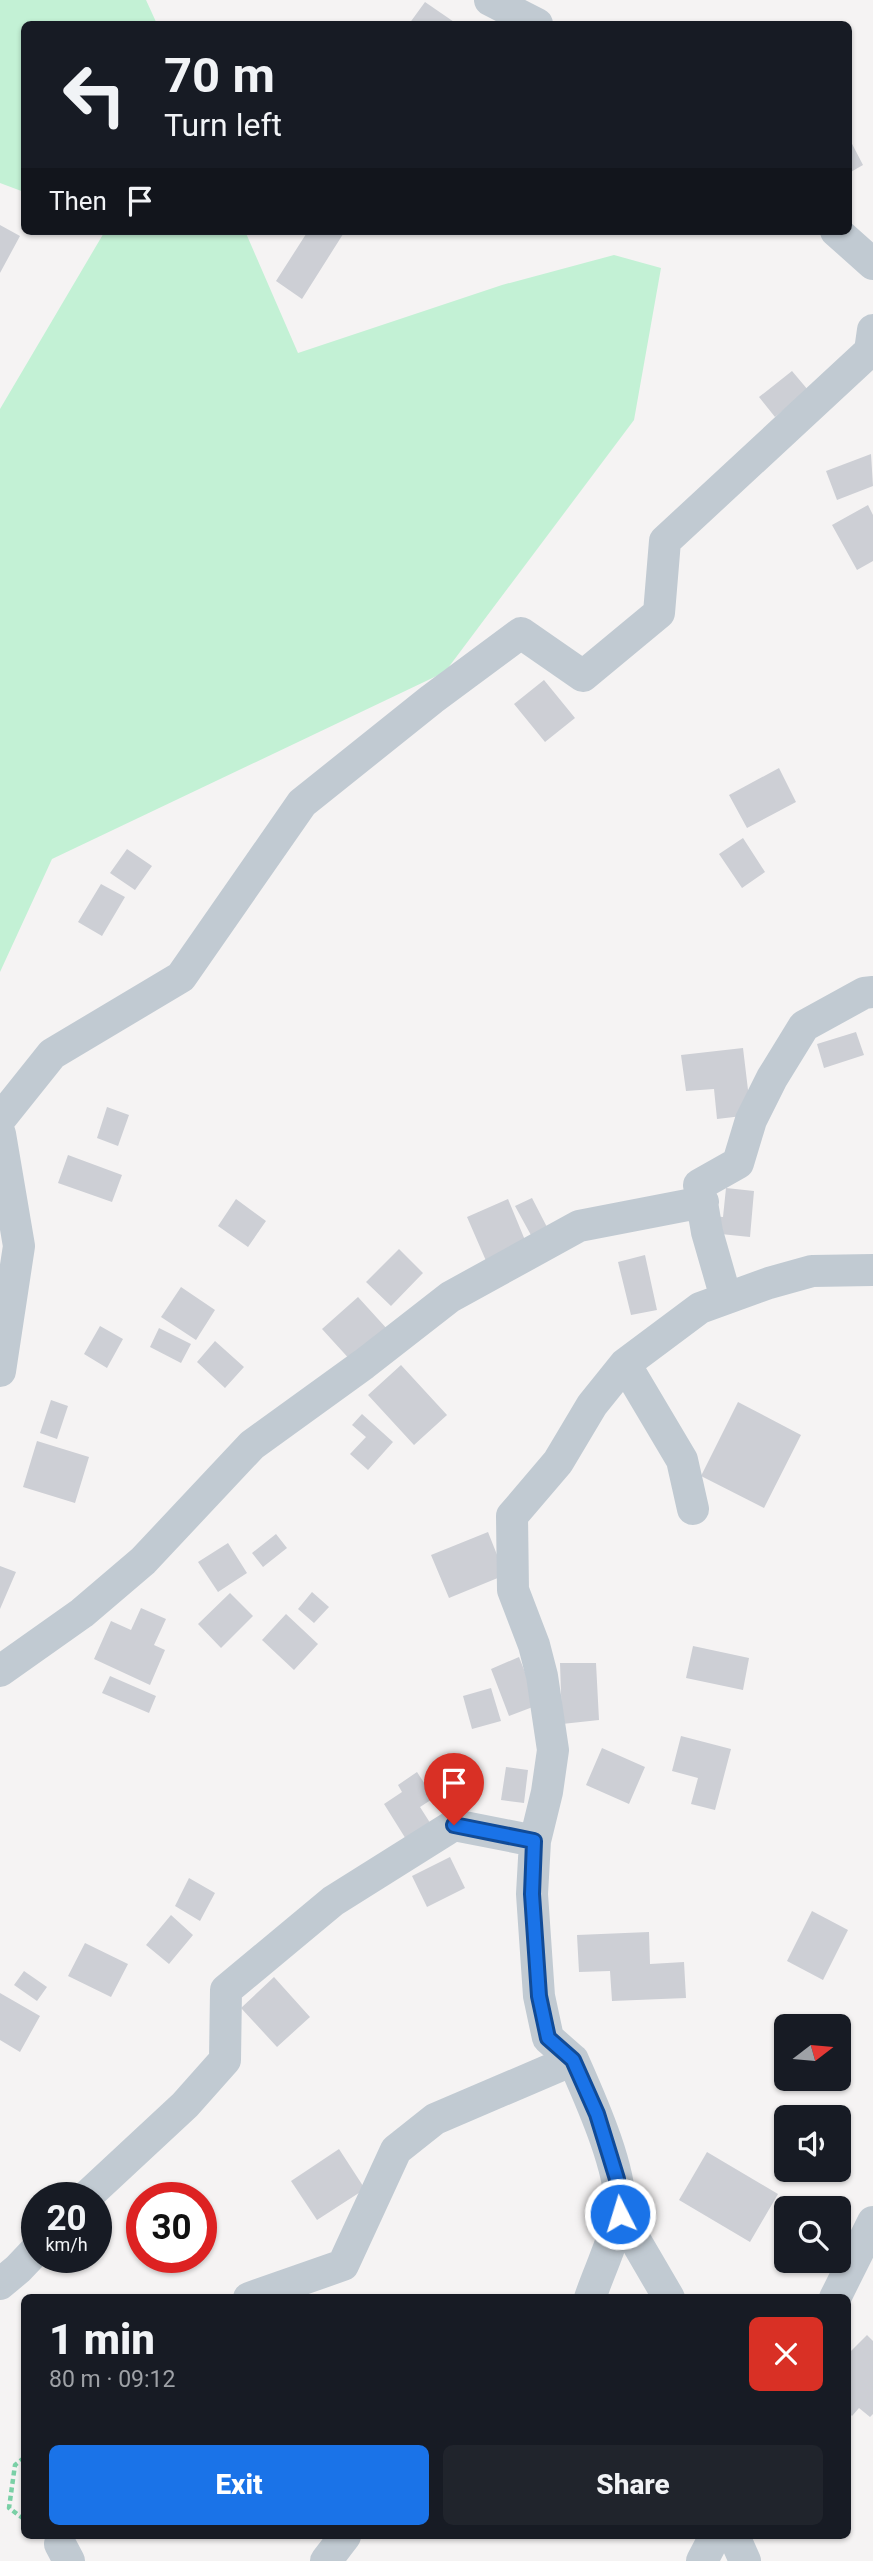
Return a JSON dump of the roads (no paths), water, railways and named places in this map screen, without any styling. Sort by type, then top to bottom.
[{"type":"street","points":[[490,0],[531,21]]},
{"type":"street","points":[[840,235],[873,264]]},
{"type":"street","points":[[0,1119],[51,1054],[181,977],[302,803],[432,699],[521,634],[583,676],[659,613],[665,541],[870,351],[873,330]]},
{"type":"street","points":[[726,1298],[707,1232],[699,1185],[738,1163],[751,1120],[772,1078],[804,1026],[864,993],[873,992]]},
{"type":"street","points":[[0,1134],[19,1245],[0,1371]]},
{"type":"street","points":[[0,1671],[82,1613],[143,1561],[252,1445],[364,1364],[450,1297],[579,1226],[702,1202]]},
{"type":"street","points":[[591,2294],[620,2214],[617,2179],[597,2114],[573,2060],[548,2038],[539,1996],[532,1894],[534,1841],[547,1793],[553,1750],[542,1676],[534,1645],[513,1590],[512,1516],[558,1462],[592,1405],[625,1364],[700,1308],[812,1271],[873,1270]]},
{"type":"street","points":[[625,1364],[682,1460],[693,1509]]},
{"type":"street","points":[[102,2182],[185,2105],[225,2060],[226,1990],[333,1900],[454,1825],[534,1841]]},
{"type":"street","points":[[260,2294],[343,2265],[396,2150],[435,2119],[573,2060]]},
{"type":"street","points":[[620,2214],[667,2294]]},
{"type":"street","points":[[837,2294],[873,2222]]},
{"type":"street","points":[[0,2284],[21,2266]]},
{"type":"street","points":[[326,2561],[343,2539]]},
{"type":"street","points":[[702,2561],[713,2539]]},
{"type":"street","points":[[735,2539],[745,2561]]}]
